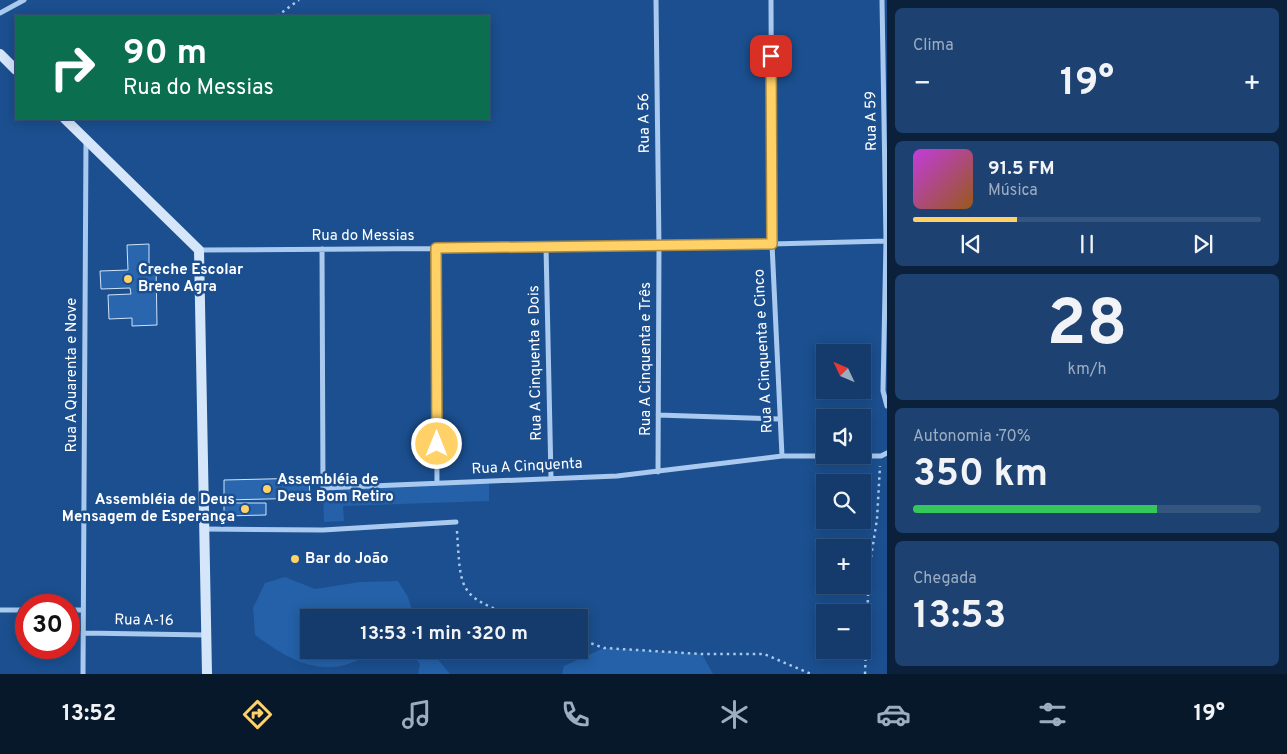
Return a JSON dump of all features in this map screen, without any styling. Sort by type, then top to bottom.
[{"type":"street","points":[[0,13],[24,0]]},
{"type":"street","name":"Rua A 56","points":[[656,0],[659,247]]},
{"type":"street","name":"Rua A Cinquenta e Cinco","points":[[771,0],[772,244],[782,456]]},
{"type":"street","name":"Rua A 59","points":[[882,0],[887,241],[883,392],[887,406]]},
{"type":"street","points":[[0,54],[15,69]]},
{"type":"street","points":[[66,120],[199,250],[207,674]]},
{"type":"street","name":"Rua A Quarenta e Nove","points":[[83,674],[86,140]]},
{"type":"street","name":"Rua do Messias","points":[[199,250],[659,247],[887,241]]},
{"type":"street","name":"Rua A Cinquenta e Dois","points":[[546,247],[551,478]]},
{"type":"street","name":"Rua A Cinquenta e Três","points":[[658,472],[659,247]]},
{"type":"street","points":[[436,248],[437,483]]},
{"type":"street","name":"Rua A Cinquenta","points":[[322,249],[323,488],[437,483],[489,483],[551,478],[617,476],[782,456],[881,456]]},
{"type":"street","points":[[658,415],[780,420]]},
{"type":"street","points":[[881,456],[887,452]]},
{"type":"street","points":[[204,529],[323,530],[456,522]]},
{"type":"street","points":[[0,610],[15,610]]},
{"type":"street","name":"Rua A-16","points":[[83,633],[206,635]]},
{"type":"path","points":[[278,15],[299,0]]},
{"type":"path","points":[[865,674],[869,570],[877,519],[881,456]]},
{"type":"path","points":[[456,522],[460,578],[463,587],[474,598],[499,609]]},
{"type":"path","points":[[588,642],[604,648],[702,654],[764,654],[811,674]]},
{"type":"shaded area","points":[[489,483],[489,501],[343,506],[344,521],[324,522],[323,488]]},
{"type":"shaded area","points":[[285,577],[315,589],[360,582],[398,581],[408,597],[412,609],[300,609],[300,659],[360,659],[345,665],[320,667],[297,661],[255,635],[253,608],[265,583]]},
{"type":"shaded area","points":[[604,648],[702,654],[713,674],[562,674],[564,666],[580,659],[588,659],[588,655]]},
{"type":"shaded area","points":[[416,659],[438,659],[450,674],[418,674],[420,664]]},
{"type":"building","name":"Creche Escolar Breno Agra","points":[[149,244],[149,266],[156,265],[157,325],[132,326],[132,318],[109,319],[108,295],[131,294],[130,288],[101,289],[100,271],[128,270],[127,245]]},
{"type":"building","name":"Assembléia de Deus Bom Retiro","points":[[309,478],[310,498],[224,500],[224,480]]},
{"type":"building","name":"Assembléia de Deus Mensagem de Esperança","points":[[224,503],[266,503],[266,515],[224,516]]},
{"type":"place","name":"Creche Escolar Breno Agra","points":[[128,279]]},
{"type":"place","name":"Assembléia de Deus Bom Retiro","points":[[267,489]]},
{"type":"place","name":"Assembléia de Deus Mensagem de Esperança","points":[[245,509]]},
{"type":"place","name":"Bar do João","points":[[295,559]]},
{"type":"route","points":[[437,444],[436,248],[659,247],[772,244],[771,56]]}]
